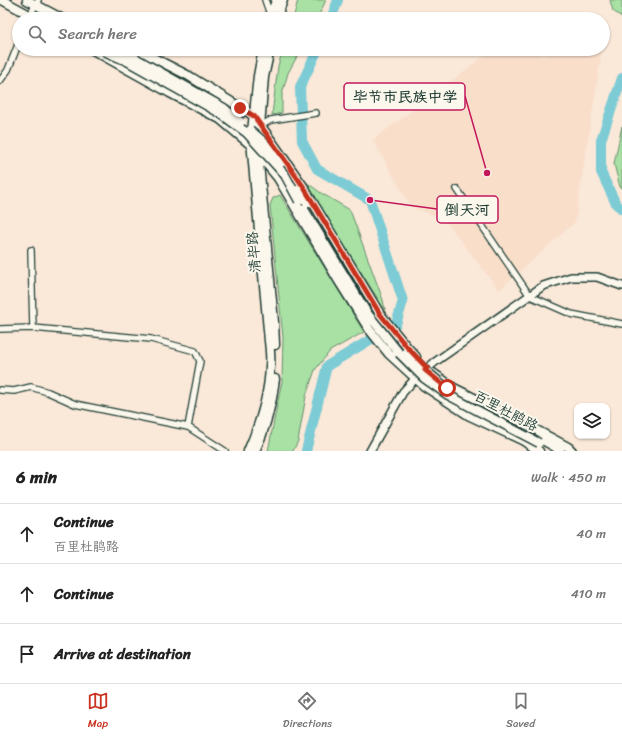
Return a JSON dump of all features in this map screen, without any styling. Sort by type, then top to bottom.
[{"type":"main road","points":[[2,0],[21,12]]},
{"type":"main road","points":[[27,0],[37,2],[46,11]]},
{"type":"main road","points":[[273,12],[276,0]]},
{"type":"main road","points":[[276,12],[283,0]]},
{"type":"main road","points":[[104,56],[220,119],[252,146],[278,178],[369,329],[388,353],[424,386],[468,415],[522,440],[539,444]]},
{"type":"main road","name":"百里杜鹃路","points":[[116,56],[220,113],[247,133],[285,175],[299,201],[367,313],[399,353],[424,378],[448,395],[539,444],[560,451]]},
{"type":"main road","name":"百里杜鹃路","points":[[131,56],[224,108],[265,143],[291,176],[374,311],[406,352],[447,388],[550,451]]},
{"type":"main road","points":[[150,56],[190,76],[254,116],[303,186],[380,314],[426,369],[454,388],[514,418],[568,447],[572,451]]},
{"type":"main road","points":[[248,451],[266,399],[270,365],[251,141],[258,76],[262,56]]},
{"type":"main road","name":"清毕路","points":[[255,451],[262,437],[272,402],[275,374],[274,322],[258,141],[264,77],[268,56]]},
{"type":"street","points":[[265,0],[270,12]]},
{"type":"street","points":[[33,12],[37,2]]},
{"type":"street","points":[[0,81],[8,70],[14,56]]},
{"type":"street","points":[[260,126],[271,120],[316,113]]},
{"type":"street","points":[[457,189],[530,296],[571,314],[622,324]]},
{"type":"street","points":[[31,250],[33,328]]},
{"type":"street","points":[[370,451],[403,392],[416,378],[426,369],[543,286],[571,277],[597,277],[622,286]]},
{"type":"street","points":[[0,329],[33,328],[151,339],[195,351],[200,361],[188,427]]},
{"type":"street","points":[[0,390],[14,391],[31,387],[48,392],[75,404],[188,427],[225,451]]},
{"type":"shaded area","points":[[485,56],[601,56],[575,222],[499,290],[444,219],[411,207],[373,140]]},
{"type":"green space","points":[[298,0],[326,0],[320,12],[295,12]]},
{"type":"green space","points":[[610,0],[622,0],[622,17],[613,11]]},
{"type":"green space","points":[[281,56],[297,56],[288,73],[282,94],[282,113],[272,115],[278,66]]},
{"type":"green space","points":[[622,126],[622,189],[620,187],[614,164]]},
{"type":"green space","points":[[302,179],[321,193],[350,210],[383,300],[385,310]]},
{"type":"green space","points":[[280,195],[364,332],[330,351],[315,370],[306,396],[298,441],[293,451],[268,451],[282,381],[283,338],[270,205],[273,198]]},
{"type":"waterway","points":[[334,12],[338,0]]},
{"type":"waterway","points":[[306,451],[327,366],[396,324],[403,301],[370,200],[317,169],[302,141],[300,87],[315,56]]},
{"type":"waterway","points":[[622,78],[601,140],[601,172],[616,204],[622,209]]},
{"type":"place","name":"毕节市民族中学","points":[[487,173]]},
{"type":"place","name":"倒天河","points":[[370,200]]},
{"type":"route","points":[[240,108],[254,116],[303,186],[380,314],[407,347],[427,368],[425,370],[447,388]]}]
